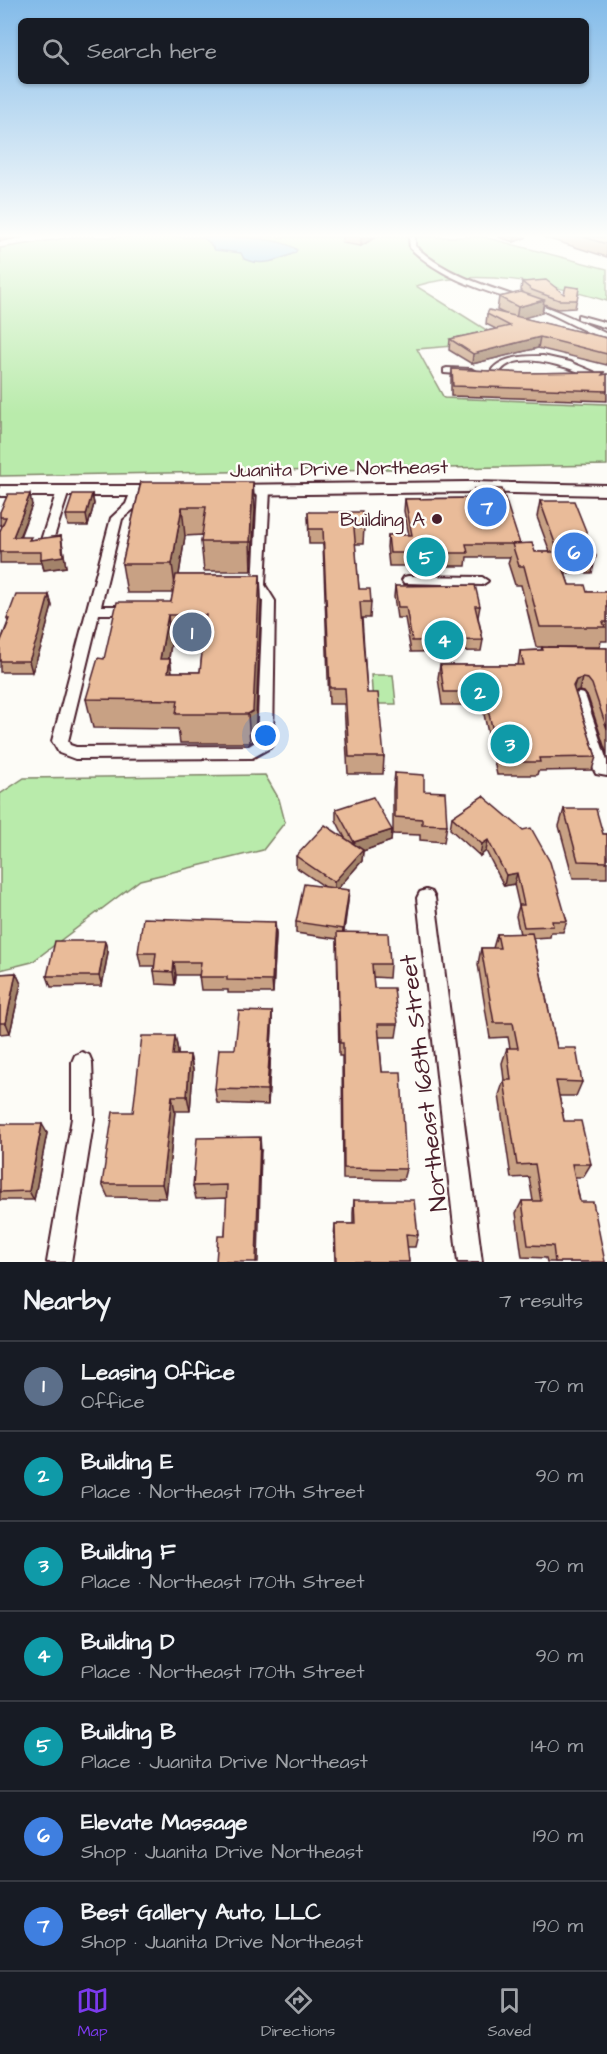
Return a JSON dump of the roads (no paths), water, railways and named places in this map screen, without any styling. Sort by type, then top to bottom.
[{"type":"main road","name":"Juanita Drive Northeast","points":[[218,490],[448,487],[607,490]]},
{"type":"main road","points":[[0,491],[183,490]]},
{"type":"street","points":[[508,296],[607,337]]},
{"type":"street","points":[[561,316],[578,316],[607,326]]},
{"type":"street","points":[[495,374],[497,368],[503,364],[537,357],[577,366],[594,373],[571,375]]},
{"type":"street","points":[[447,371],[508,374]]},
{"type":"street","points":[[137,490],[131,506],[117,518],[60,741],[64,749],[75,753],[252,752],[265,744],[269,601],[253,585],[264,490]]},
{"type":"street","points":[[46,543],[63,491]]},
{"type":"street","points":[[408,580],[482,580]]},
{"type":"street","points":[[94,610],[147,610]]},
{"type":"street","points":[[579,698],[605,770]]},
{"type":"street","name":"Northeast 168th Street","points":[[426,898],[470,1262]]},
{"type":"street","points":[[59,1262],[83,1118],[82,1062]]},
{"type":"place","name":"Best Gallery Auto, LLC","points":[[487,507]]},
{"type":"place","name":"Building A","points":[[437,519]]},
{"type":"place","name":"Elevate Massage","points":[[574,552]]},
{"type":"place","name":"Building B","points":[[426,557]]},
{"type":"place","name":"Leasing Office","points":[[192,632]]},
{"type":"place","name":"Building D","points":[[444,640]]},
{"type":"place","name":"Building E","points":[[480,692]]},
{"type":"place","name":"Building F","points":[[510,744]]}]
